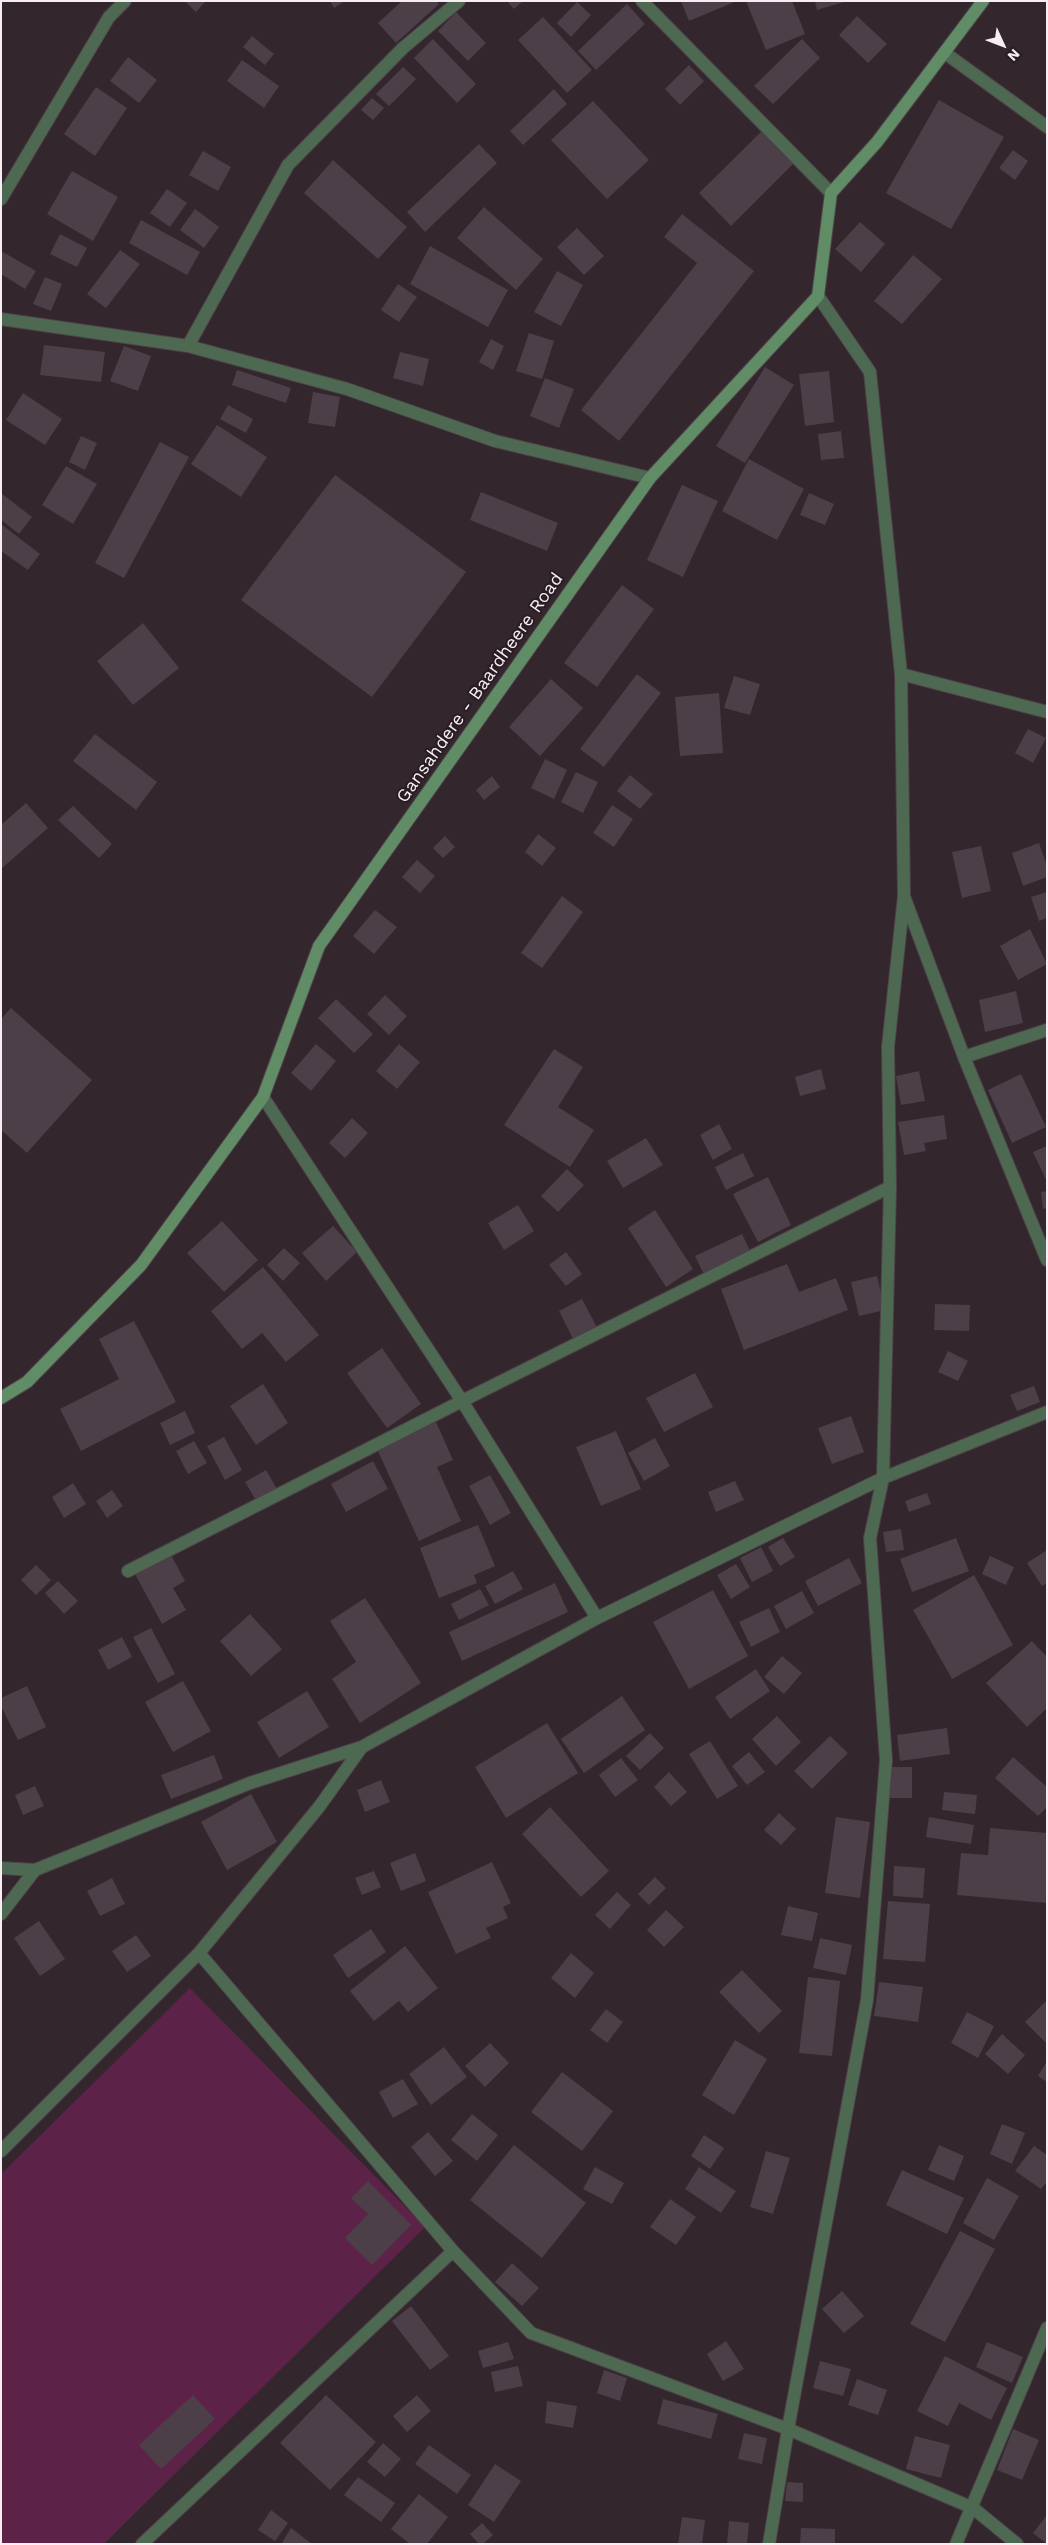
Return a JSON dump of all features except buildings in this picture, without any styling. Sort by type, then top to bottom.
[{"type":"main road","points":[[818,296],[831,193],[878,142],[983,1]]},
{"type":"main road","name":"Gansahdere - Baardheere Road","points":[[1,1398],[27,1382],[141,1265],[263,1097],[319,946],[650,478],[818,296]]},
{"type":"street","points":[[1,199],[109,17],[126,1]]},
{"type":"street","points":[[188,346],[288,166],[403,48],[459,1]]},
{"type":"street","points":[[642,1],[831,193]]},
{"type":"street","points":[[945,53],[1047,127]]},
{"type":"street","points":[[769,2544],[788,2429],[867,2000],[886,1760],[870,1538],[883,1478],[890,1187],[888,1047],[904,896],[901,674],[870,372],[818,296]]},
{"type":"street","points":[[1,319],[188,346],[347,389],[494,441],[650,478]]},
{"type":"street","points":[[901,674],[1047,712]]},
{"type":"street","points":[[904,896],[964,1057],[1047,1260]]},
{"type":"street","points":[[964,1057],[1047,1030]]},
{"type":"street","points":[[263,1097],[462,1400],[597,1618]]},
{"type":"street","points":[[128,1571],[462,1400],[890,1187]]},
{"type":"street","points":[[1,1868],[35,1870],[250,1783],[362,1747],[597,1618],[883,1478],[1047,1412]]},
{"type":"street","points":[[1,2151],[198,1954],[319,1808],[362,1747]]},
{"type":"street","points":[[1,1914],[35,1870]]},
{"type":"street","points":[[198,1954],[453,2251],[531,2333],[788,2429],[973,2508],[1017,2544]]},
{"type":"street","points":[[142,2544],[453,2251]]},
{"type":"street","points":[[956,2544],[973,2508],[1047,2328]]},
{"type":"shaded area","points":[[190,1988],[425,2227],[104,2544],[1,2544],[1,2174]]}]
